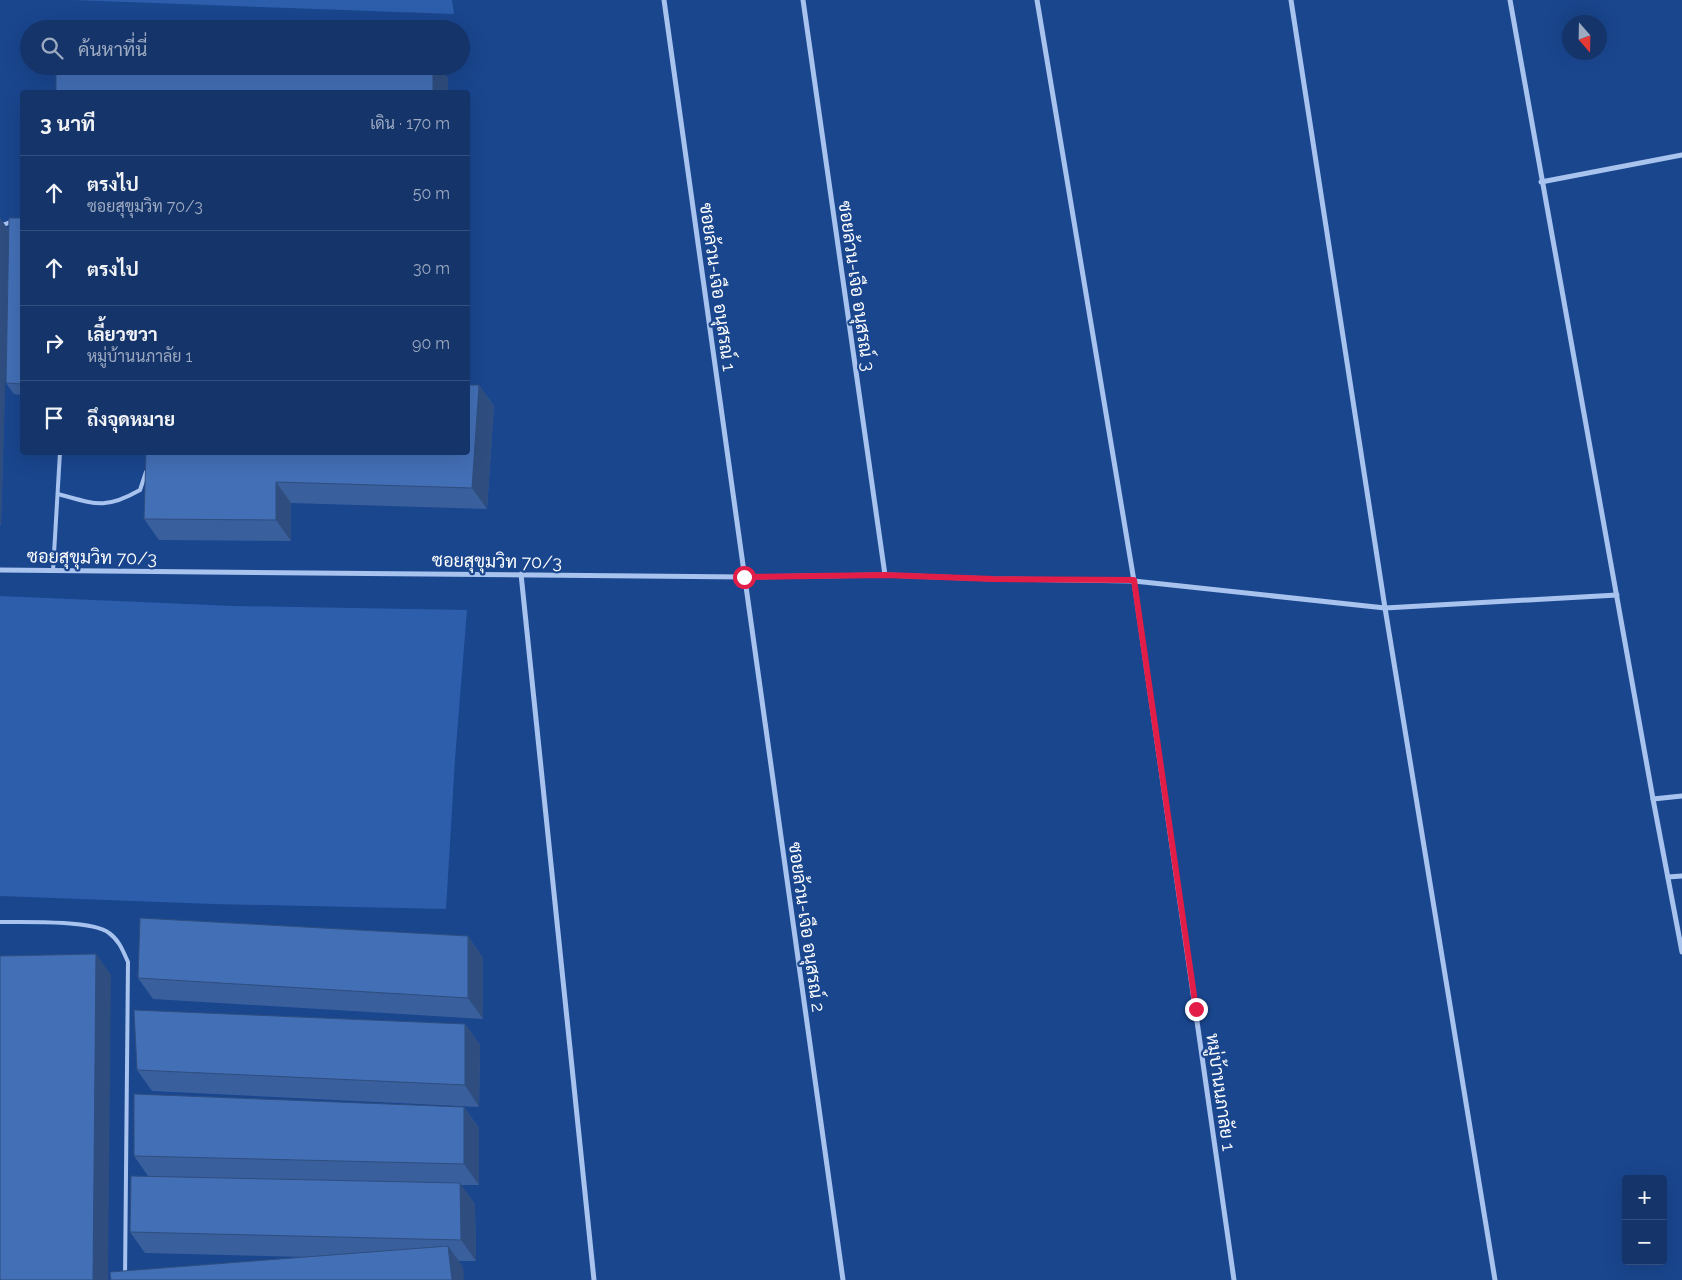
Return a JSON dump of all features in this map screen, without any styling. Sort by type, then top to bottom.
[{"type":"street","name":"ซอยล้วน-เจือ อนุสรณ์ 1","points":[[664,0],[744,577]]},
{"type":"street","name":"ซอยล้วน-เจือ อนุสรณ์ 3","points":[[803,0],[885,575]]},
{"type":"street","name":"หมู่บ้านนภาลัย 1","points":[[1037,0],[1134,580],[1234,1280]]},
{"type":"street","points":[[1291,0],[1385,608],[1495,1280]]},
{"type":"street","points":[[1510,0],[1541,182],[1682,952]]},
{"type":"street","points":[[1541,182],[1682,154]]},
{"type":"street","name":"ซอยสุขุมวิท 70/3","points":[[0,570],[744,577],[885,575],[993,579],[1134,580],[1385,608],[1618,595]]},
{"type":"street","points":[[521,574],[594,1280]]},
{"type":"street","name":"ซอยล้วน-เจือ อนุสรณ์ 2","points":[[744,577],[843,1280]]},
{"type":"street","points":[[1653,799],[1682,796]]},
{"type":"street","points":[[1668,877],[1682,876]]},
{"type":"lane","points":[[0,226],[11,222],[20,222]]},
{"type":"lane","points":[[53,571],[60,455]]},
{"type":"lane","points":[[58,494],[96,505],[122,501],[140,490],[146,469]]},
{"type":"lane","points":[[0,922],[85,925],[108,932],[121,946],[128,962],[125,1280]]},
{"type":"shaded area","points":[[74,0],[452,0],[454,14]]},
{"type":"shaded area","points":[[0,596],[233,606],[467,610],[455,759],[446,909],[214,904],[0,896]]},
{"type":"building","points":[[56,75],[433,75],[433,90],[56,90]]},
{"type":"building","points":[[9,218],[20,218],[20,384],[6,383]]},
{"type":"building","points":[[470,385],[479,385],[472,488],[276,482],[276,520],[144,519],[146,455],[470,455]]},
{"type":"building","points":[[140,918],[468,936],[468,998],[138,978]]},
{"type":"building","points":[[96,954],[93,1280],[0,1280],[0,956]]},
{"type":"building","points":[[134,1010],[465,1024],[465,1085],[137,1070]]},
{"type":"building","points":[[134,1094],[464,1107],[464,1164],[134,1156]]},
{"type":"building","points":[[131,1176],[460,1183],[461,1240],[130,1232]]},
{"type":"building","points":[[448,1246],[452,1280],[111,1280],[110,1272]]},
{"type":"route","points":[[744,577],[885,575],[993,579],[1134,580],[1196,1009]]}]
